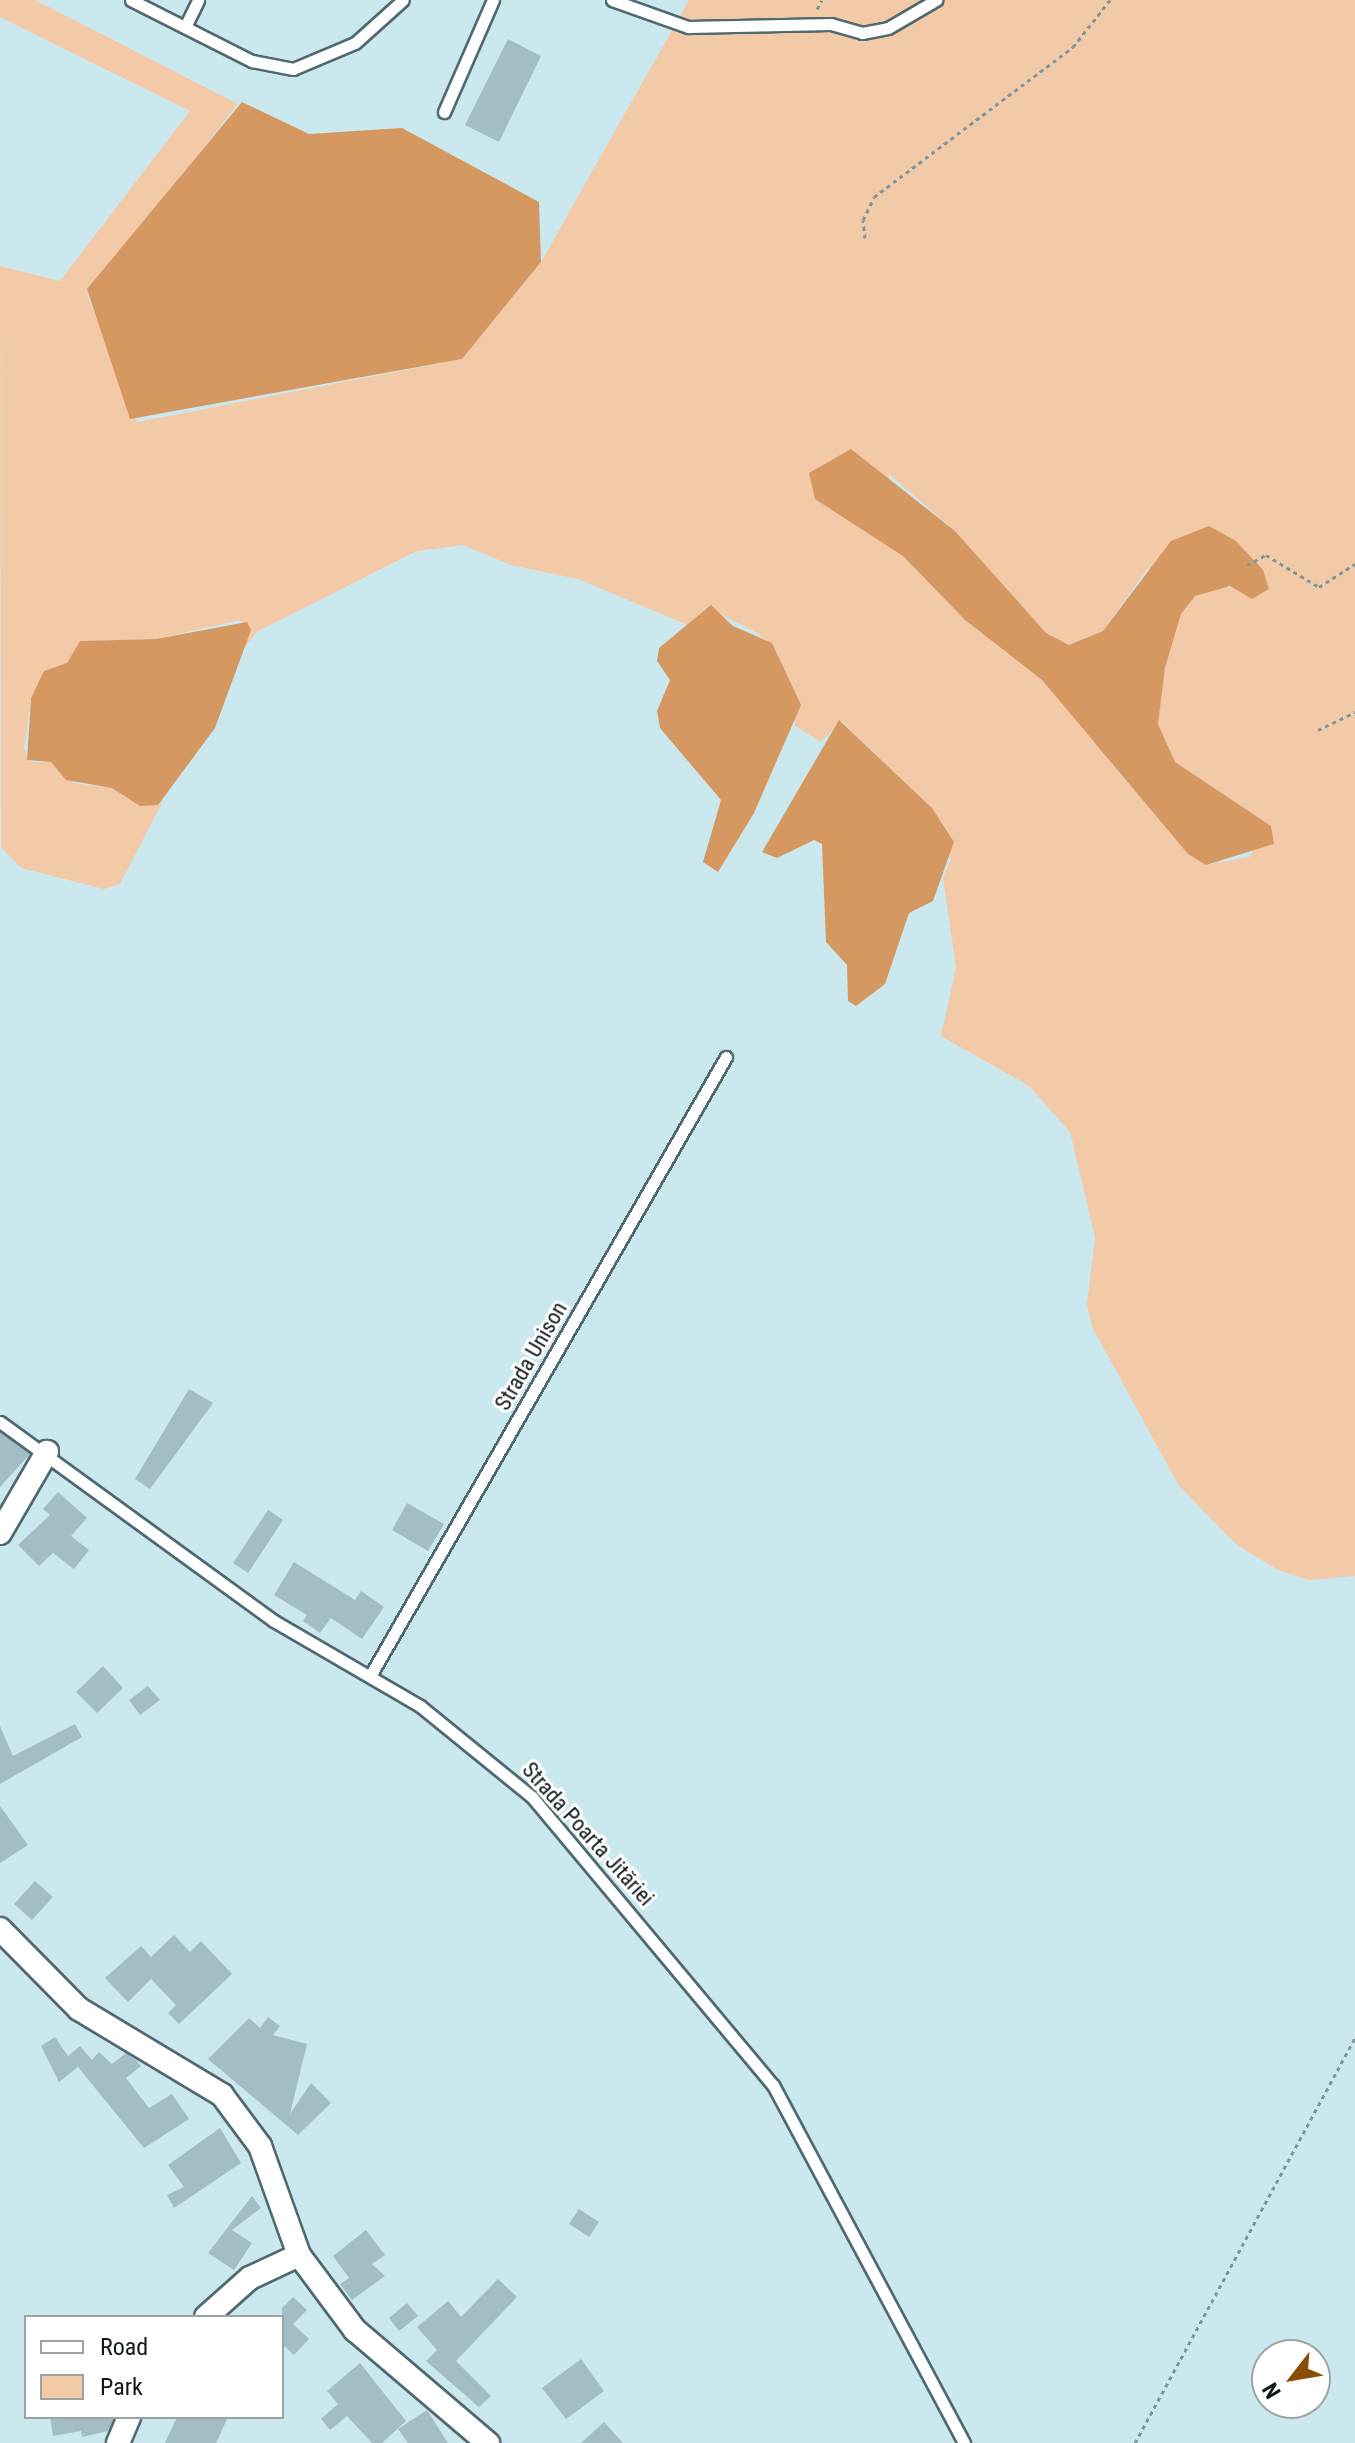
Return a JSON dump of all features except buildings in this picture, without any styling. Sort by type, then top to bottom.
[{"type":"street","points":[[0,1533],[47,1452]]},
{"type":"street","points":[[0,1929],[79,2009],[228,2102],[260,2146],[299,2255],[355,2330],[488,2443]]},
{"type":"street","points":[[208,2315],[250,2278],[299,2255]]},
{"type":"street","points":[[118,2443],[128,2419]]},
{"type":"lane","points":[[131,0],[252,61],[293,69],[355,43],[403,0]]},
{"type":"lane","points":[[185,27],[198,0]]},
{"type":"lane","points":[[444,112],[493,0]]},
{"type":"lane","points":[[612,0],[688,27],[831,24],[862,33],[888,28],[936,0]]},
{"type":"lane","name":"Strada Unison","points":[[370,1676],[726,1057]]},
{"type":"lane","name":"Strada Poarta Jităriei","points":[[0,1422],[47,1452],[274,1621],[370,1676],[477,1747],[532,1797],[773,2085],[964,2443]]},
{"type":"path","points":[[865,238],[863,220],[874,197],[1073,47],[1110,0]]},
{"type":"path","points":[[1247,565],[1266,555],[1319,587],[1355,564]]},
{"type":"path","points":[[1318,730],[1355,712]]},
{"type":"path","points":[[1135,2443],[1355,2037]]},
{"type":"green space","points":[[0,0],[35,0],[238,104],[87,294],[137,422],[462,359],[541,262],[689,0],[1355,0],[1355,1576],[1309,1580],[1278,1570],[1237,1545],[1179,1486],[1092,1327],[1087,1304],[1095,1237],[1070,1132],[1029,1086],[941,1036],[956,967],[943,878],[951,859],[932,808],[841,721],[821,742],[795,726],[796,694],[784,682],[777,651],[759,634],[708,607],[690,626],[578,579],[511,565],[463,545],[417,551],[258,631],[244,648],[251,630],[240,620],[156,639],[81,641],[67,663],[42,676],[31,698],[24,749],[30,762],[51,762],[74,783],[112,788],[140,806],[163,801],[120,884],[104,889],[21,868],[1,847],[0,266],[60,281],[190,111],[0,17]],"holes":[[[889,474],[955,531],[1046,633],[1069,645],[1103,631],[1148,568],[1269,589],[1213,587],[1195,595],[1181,614],[1165,668],[1158,724],[1175,762],[1271,826],[1249,857],[1206,865],[1188,854],[1042,680],[965,620],[903,556]]]},
{"type":"shaded area","points":[[242,102],[309,134],[402,128],[539,202],[541,262],[462,359],[130,419],[87,289]]},
{"type":"shaded area","points":[[851,449],[955,531],[1046,633],[1069,645],[1103,631],[1171,541],[1209,526],[1236,541],[1263,570],[1269,589],[1252,599],[1230,586],[1195,596],[1181,614],[1165,668],[1158,724],[1175,762],[1271,826],[1274,844],[1206,865],[1188,854],[1042,680],[965,620],[903,556],[815,499],[809,473]]},
{"type":"shaded area","points":[[711,605],[733,626],[772,643],[801,705],[754,813],[718,872],[703,862],[721,800],[660,728],[657,711],[670,680],[657,661],[659,648]]},
{"type":"shaded area","points":[[247,622],[251,630],[215,728],[158,805],[140,806],[112,788],[66,780],[51,762],[27,760],[31,698],[44,671],[67,663],[80,641],[156,639]]},
{"type":"shaded area","points":[[839,720],[932,808],[954,842],[933,901],[909,913],[885,984],[856,1006],[848,1001],[847,965],[826,942],[822,844],[814,840],[777,858],[762,852]]}]
